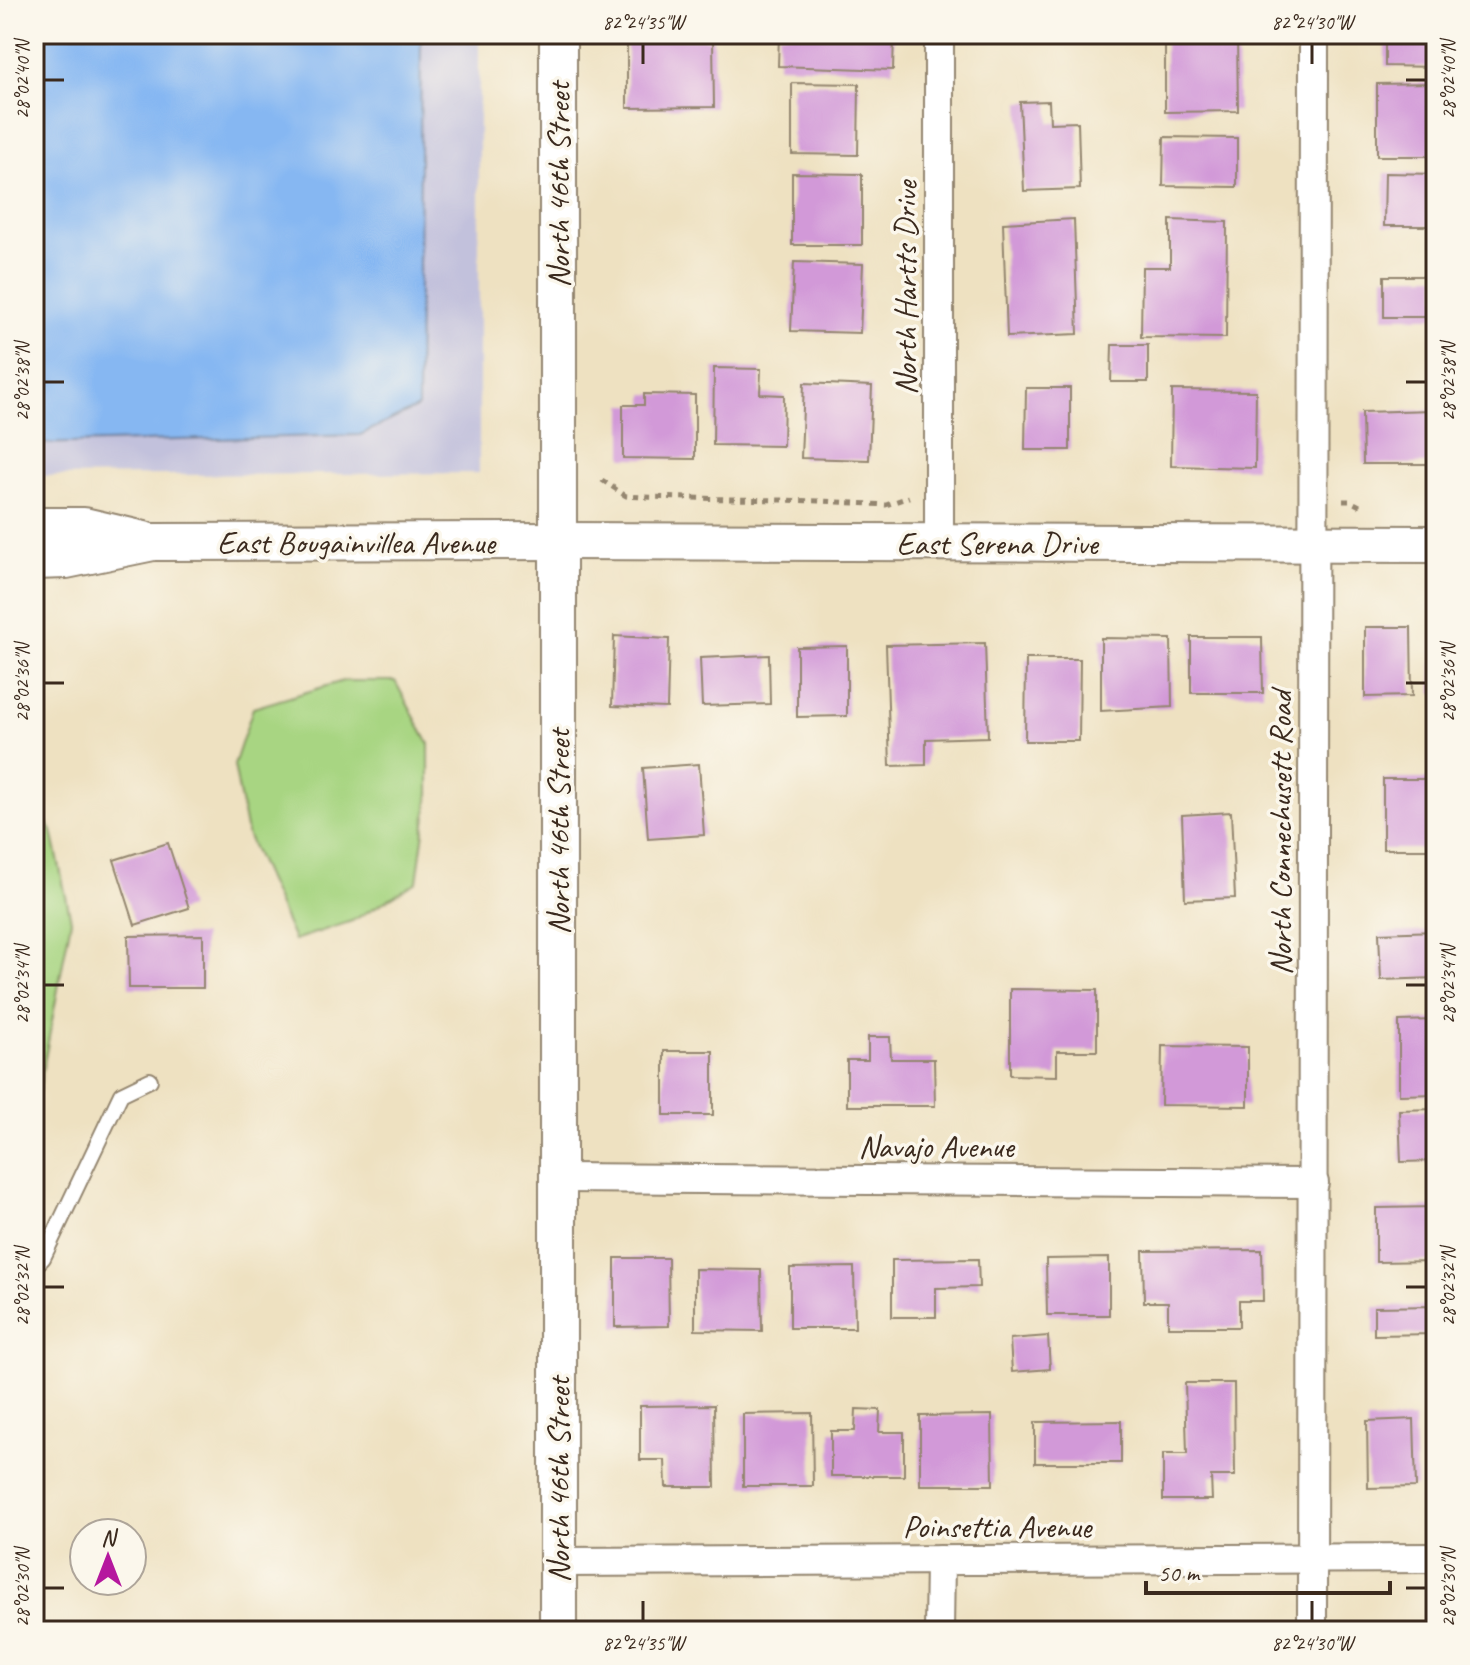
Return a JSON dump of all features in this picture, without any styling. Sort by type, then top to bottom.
[{"type":"street","name":"North 46th Street","points":[[558,34],[558,1631]]},
{"type":"street","name":"North Hartts Drive","points":[[939,34],[939,542]]},
{"type":"street","name":"North Connechusett Road","points":[[1312,1631],[1314,34]]},
{"type":"street","name":"East Bougainvillea Avenue","points":[[34,526],[84,526],[153,542]]},
{"type":"street","name":"East Bougainvillea Avenue","points":[[34,561],[66,560],[153,542],[558,541]]},
{"type":"street","name":"East Serena Drive","points":[[558,541],[1436,544]]},
{"type":"street","name":"Navajo Avenue","points":[[558,1178],[1314,1183]]},
{"type":"street","name":"Poinsettia Avenue","points":[[558,1562],[1436,1558]]},
{"type":"street","points":[[939,1631],[940,1560]]},
{"type":"lane","points":[[34,1267],[43,1258],[121,1094],[150,1080]]},
{"type":"path","points":[[602,480],[626,496],[644,497],[886,505],[910,496]]},
{"type":"shaded area","points":[[34,34],[479,34],[479,473],[34,476]]},
{"type":"green space","points":[[343,681],[395,681],[429,744],[429,794],[417,882],[352,921],[294,940],[247,834],[234,765],[253,708]]},
{"type":"green space","points":[[34,805],[52,831],[71,920],[39,1090],[34,1099]]},
{"type":"water","points":[[34,34],[421,34],[418,407],[360,435],[34,444]]},
{"type":"building","points":[[779,34],[894,34],[893,70],[778,66]]},
{"type":"building","points":[[1237,34],[1238,111],[1165,112],[1165,36]]},
{"type":"building","points":[[1385,34],[1436,34],[1436,67],[1385,66]]},
{"type":"building","points":[[713,39],[714,107],[627,108],[627,40]]},
{"type":"building","points":[[792,83],[859,84],[858,155],[792,154]]},
{"type":"building","points":[[1432,83],[1433,156],[1377,156],[1377,84]]},
{"type":"building","points":[[1049,101],[1050,123],[1078,122],[1080,189],[1024,191],[1020,102]]},
{"type":"building","points":[[1164,137],[1237,138],[1237,187],[1163,186]]},
{"type":"building","points":[[792,173],[862,174],[862,245],[792,245]]},
{"type":"building","points":[[1385,173],[1436,174],[1436,226],[1384,226]]},
{"type":"building","points":[[1074,219],[1078,334],[1007,337],[1003,223]]},
{"type":"building","points":[[1170,220],[1227,222],[1226,338],[1141,337],[1142,267],[1170,267]]},
{"type":"building","points":[[794,262],[863,264],[860,333],[791,331]]},
{"type":"building","points":[[1384,276],[1436,276],[1436,317],[1384,317]]},
{"type":"building","points":[[1112,345],[1148,345],[1148,382],[1111,382]]},
{"type":"building","points":[[714,368],[761,369],[760,394],[784,395],[783,446],[713,445]]},
{"type":"building","points":[[804,383],[872,386],[869,460],[801,458]]},
{"type":"building","points":[[1026,388],[1070,388],[1070,450],[1025,450]]},
{"type":"building","points":[[1172,390],[1256,391],[1255,468],[1171,466]]},
{"type":"building","points":[[644,394],[695,395],[695,459],[623,458],[623,405],[644,405]]},
{"type":"building","points":[[1433,410],[1433,464],[1363,464],[1362,412]]},
{"type":"building","points":[[1433,626],[1436,626],[1436,693],[1432,693]]},
{"type":"building","points":[[1365,627],[1411,627],[1412,696],[1365,697]]},
{"type":"building","points":[[614,636],[669,639],[667,708],[612,706]]},
{"type":"building","points":[[1191,637],[1262,637],[1263,693],[1191,693]]},
{"type":"building","points":[[1101,638],[1171,639],[1172,707],[1101,711]]},
{"type":"building","points":[[985,643],[988,737],[926,739],[926,765],[890,766],[886,645]]},
{"type":"building","points":[[847,646],[847,716],[797,717],[797,647]]},
{"type":"building","points":[[769,655],[770,704],[702,706],[700,658]]},
{"type":"building","points":[[1026,659],[1080,659],[1079,741],[1025,741]]},
{"type":"building","points":[[699,764],[704,835],[648,839],[643,768]]},
{"type":"building","points":[[1383,779],[1436,779],[1436,849],[1383,849]]},
{"type":"building","points":[[1231,812],[1235,898],[1185,900],[1182,815]]},
{"type":"building","points":[[168,843],[189,908],[135,925],[114,860]]},
{"type":"building","points":[[1436,931],[1436,978],[1381,980],[1379,933]]},
{"type":"building","points":[[203,935],[203,988],[129,988],[128,936]]},
{"type":"building","points":[[1010,989],[1097,990],[1097,1051],[1057,1051],[1057,1076],[1010,1075]]},
{"type":"building","points":[[1436,1020],[1436,1094],[1399,1095],[1399,1021]]},
{"type":"building","points":[[868,1037],[890,1037],[891,1059],[934,1059],[935,1106],[847,1106],[847,1060],[868,1060]]},
{"type":"building","points":[[1162,1046],[1248,1047],[1248,1106],[1161,1105]]},
{"type":"building","points":[[664,1051],[713,1051],[713,1115],[664,1115]]},
{"type":"building","points":[[1436,1109],[1436,1161],[1401,1162],[1399,1110]]},
{"type":"building","points":[[1436,1207],[1436,1261],[1376,1262],[1376,1208]]},
{"type":"building","points":[[1262,1250],[1263,1301],[1239,1301],[1239,1327],[1168,1327],[1168,1302],[1144,1302],[1143,1251]]},
{"type":"building","points":[[615,1258],[668,1258],[669,1326],[615,1327]]},
{"type":"building","points":[[1109,1258],[1109,1315],[1047,1315],[1046,1259]]},
{"type":"building","points":[[978,1259],[979,1287],[936,1288],[936,1317],[892,1317],[892,1260]]},
{"type":"building","points":[[854,1267],[855,1328],[790,1328],[790,1268]]},
{"type":"building","points":[[695,1269],[761,1270],[762,1331],[695,1330]]},
{"type":"building","points":[[1436,1306],[1436,1334],[1374,1335],[1374,1307]]},
{"type":"building","points":[[1048,1336],[1050,1369],[1012,1372],[1010,1339]]},
{"type":"building","points":[[1185,1383],[1234,1383],[1235,1476],[1211,1476],[1212,1500],[1163,1500],[1163,1454],[1187,1454]]},
{"type":"building","points":[[714,1405],[715,1487],[666,1487],[665,1460],[640,1460],[640,1406]]},
{"type":"building","points":[[856,1409],[880,1410],[879,1432],[904,1432],[904,1476],[831,1476],[831,1431],[855,1431]]},
{"type":"building","points":[[812,1413],[813,1486],[743,1486],[743,1414]]},
{"type":"building","points":[[992,1415],[993,1485],[920,1485],[920,1416]]},
{"type":"building","points":[[1414,1419],[1416,1487],[1368,1488],[1367,1421]]},
{"type":"building","points":[[1121,1421],[1121,1463],[1035,1463],[1035,1422]]}]
